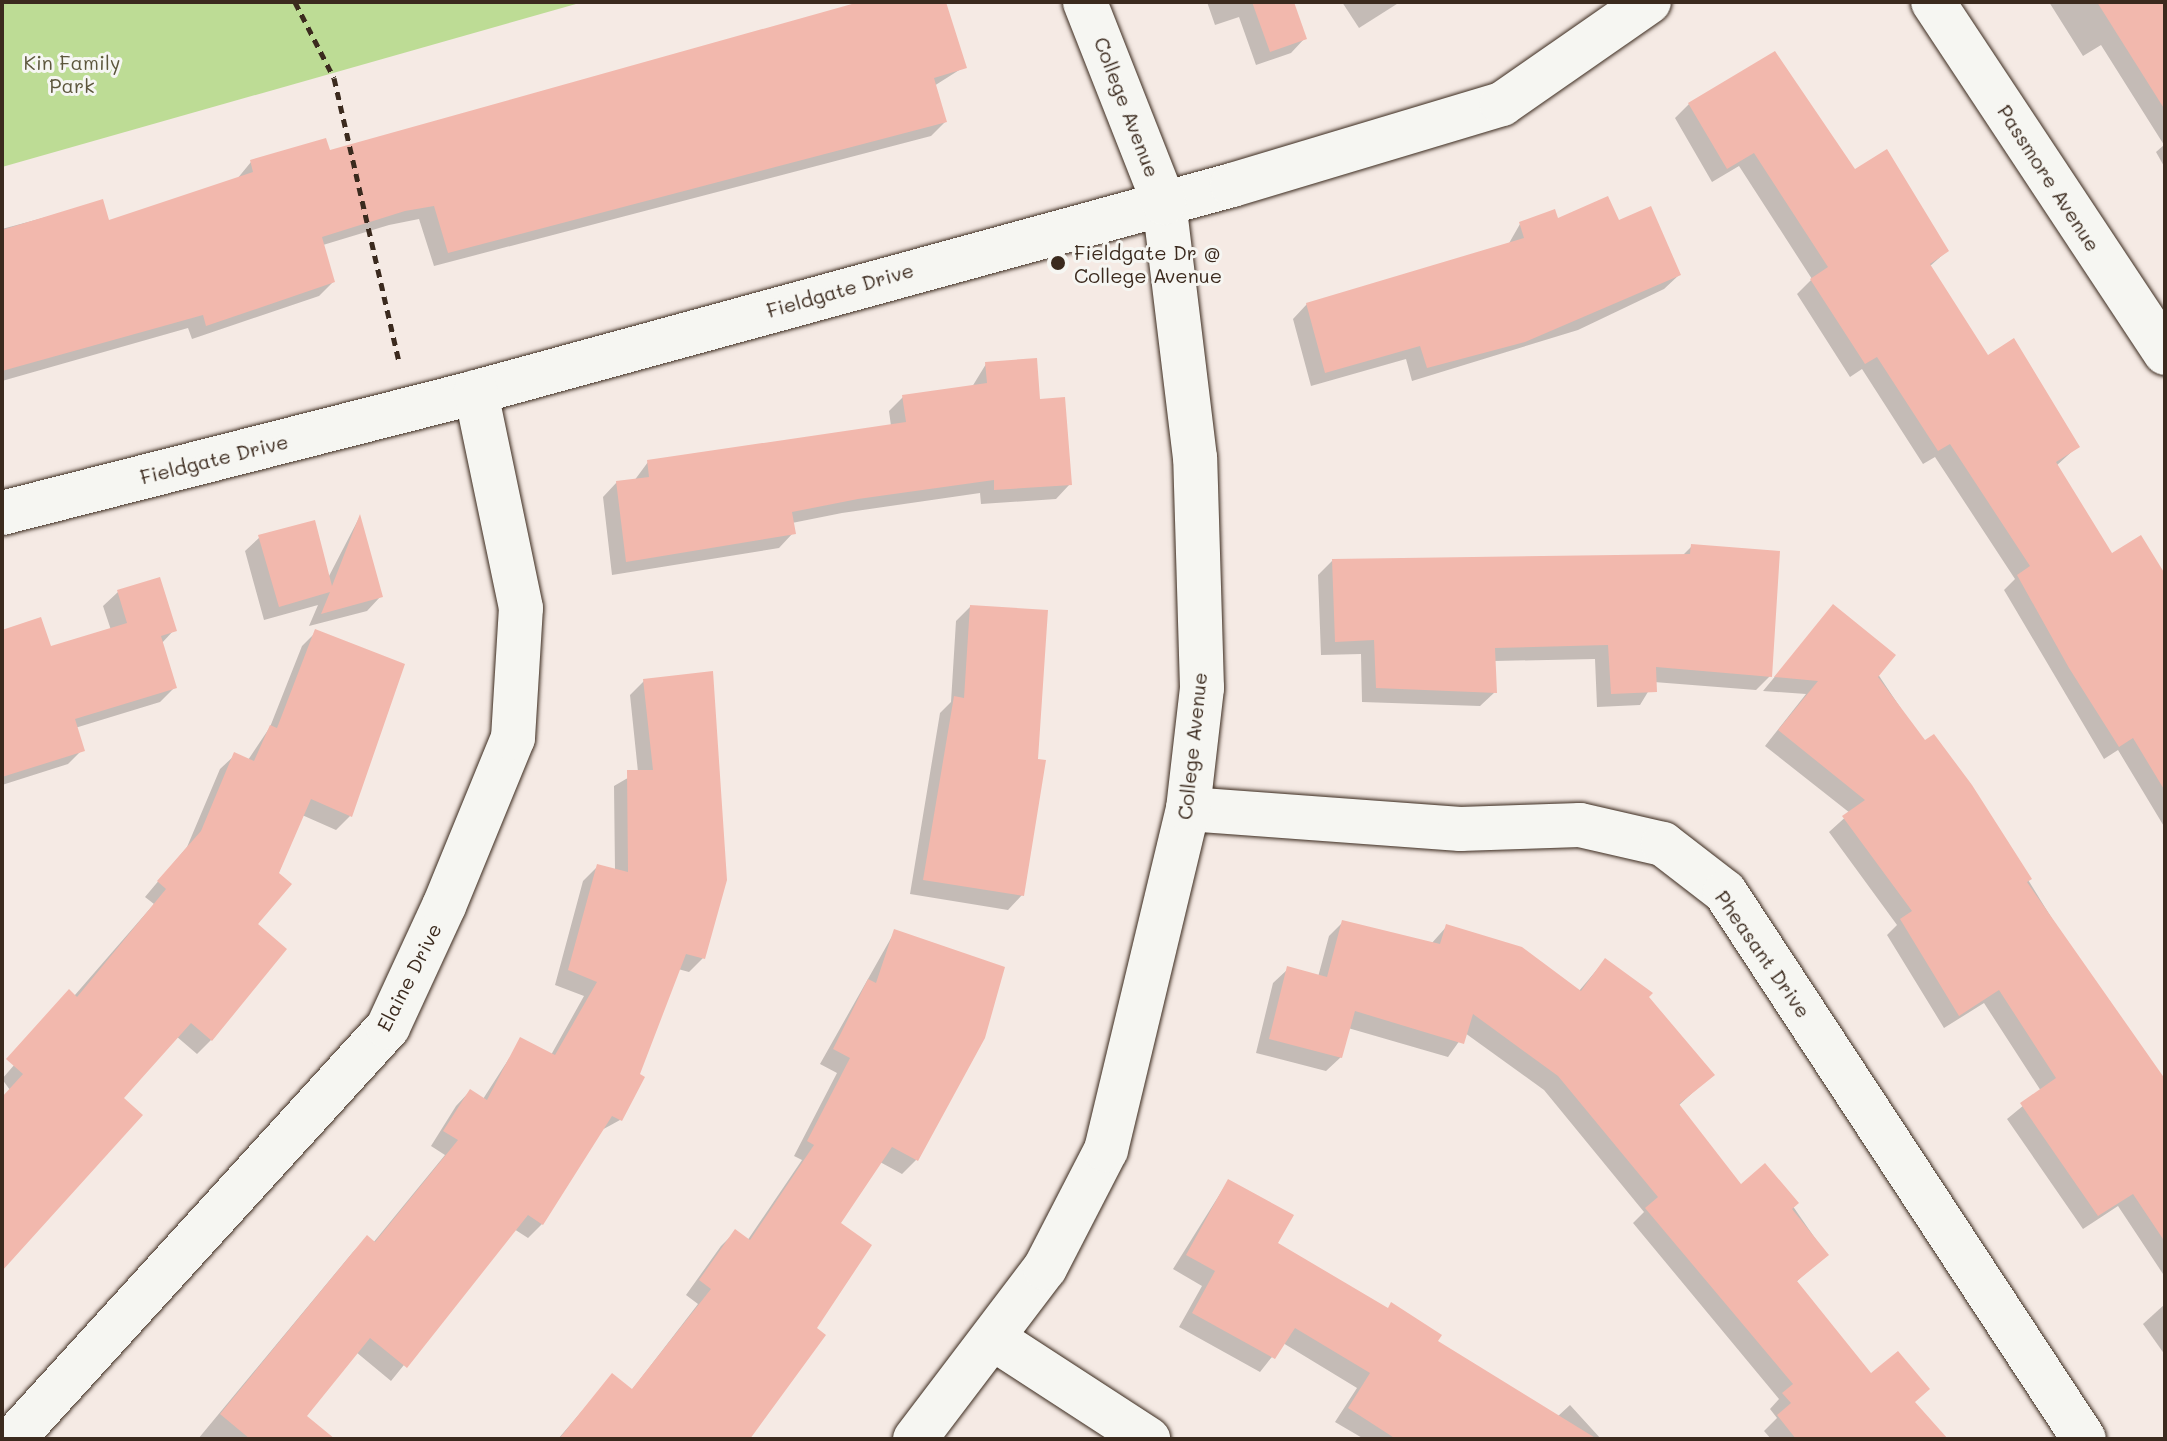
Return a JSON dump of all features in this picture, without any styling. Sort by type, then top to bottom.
[{"type":"street","name":"College Avenue","points":[[915,1439],[1045,1268],[1106,1150],[1188,809],[1202,688],[1195,458],[1164,203],[1085,2]]},
{"type":"street","name":"Fieldgate Drive","points":[[2,513],[476,392],[1164,203],[1502,104],[1649,2]]},
{"type":"street","name":"Passmore Avenue","points":[[1933,2],[2165,353]]},
{"type":"street","name":"Elaine Drive","points":[[13,1439],[388,1027],[444,906],[513,738],[521,608],[476,392]]},
{"type":"street","name":"Pheasant Drive","points":[[1188,809],[1460,829],[1580,825],[1663,844],[1725,892],[2084,1439]]},
{"type":"street","points":[[994,1339],[1148,1439]]},
{"type":"path","points":[[295,2],[334,78],[410,409]]},
{"type":"green space","name":"Kin Family Park","points":[[2,2],[583,2],[2,167]]},
{"type":"building","points":[[859,2],[946,2],[967,68],[934,78],[947,122],[448,253],[434,206],[405,211],[322,237],[335,282],[206,326],[203,315],[2,371],[2,230],[103,199],[109,220],[253,172],[250,160],[326,138],[330,150]]},
{"type":"building","points":[[1252,2],[1294,2],[1307,39],[1270,52]]},
{"type":"building","points":[[2097,2],[2165,2],[2165,110]]},
{"type":"building","points":[[1775,51],[1855,169],[1887,149],[1949,251],[1930,264],[1988,355],[2014,338],[2080,447],[2056,462],[2112,553],[2141,535],[2165,574],[2165,791],[2133,738],[2119,747],[2069,668],[2017,575],[2030,566],[1950,444],[1938,451],[1877,357],[1865,364],[1810,279],[1828,267],[1754,153],[1727,169],[1688,103]]},
{"type":"building","points":[[1608,196],[1619,220],[1651,206],[1681,275],[1525,342],[1427,368],[1420,346],[1325,373],[1306,303],[1524,238],[1519,222],[1555,209],[1558,218]]},
{"type":"building","points":[[1037,358],[1040,399],[1065,397],[1072,485],[994,490],[994,480],[858,499],[792,512],[796,534],[626,562],[616,481],[649,477],[647,460],[906,422],[902,395],[987,383],[985,362]]},
{"type":"building","points":[[360,514],[383,597],[321,614],[330,592],[279,607],[258,535],[315,520],[332,586]]},
{"type":"building","points":[[1691,544],[1780,551],[1772,677],[1656,667],[1657,692],[1611,694],[1608,645],[1495,648],[1497,693],[1376,688],[1374,640],[1335,642],[1332,559],[1690,554]]},
{"type":"building","points":[[160,577],[177,631],[161,636],[177,688],[75,719],[85,751],[2,777],[2,630],[41,617],[51,646],[127,623],[117,590]]},
{"type":"building","points":[[1833,604],[1896,655],[1878,677],[1925,740],[1934,734],[1972,785],[2032,879],[2027,882],[2165,1079],[2165,1242],[2133,1194],[2098,1216],[2020,1103],[2056,1078],[1999,990],[1959,1016],[1900,919],[1912,911],[1842,816],[1865,800],[1778,730],[1818,681],[1774,677]]},
{"type":"building","points":[[970,605],[1048,610],[1038,759],[1046,760],[1024,896],[923,880],[954,696],[964,698]]},
{"type":"building","points":[[315,629],[405,664],[352,817],[311,799],[279,873],[292,884],[258,924],[287,949],[212,1041],[191,1023],[124,1098],[143,1115],[2,1271],[2,1097],[23,1074],[6,1059],[69,989],[77,997],[166,889],[157,881],[201,831],[234,752],[254,761],[270,725],[277,728]]},
{"type":"building","points":[[713,671],[727,880],[705,959],[686,954],[640,1074],[645,1077],[622,1121],[612,1116],[543,1225],[528,1215],[407,1368],[370,1338],[307,1416],[335,1439],[250,1439],[220,1414],[367,1235],[375,1242],[458,1140],[443,1131],[470,1089],[487,1100],[520,1037],[555,1055],[597,982],[568,970],[597,864],[628,872],[627,770],[653,770],[643,679]]},
{"type":"building","points":[[1342,920],[1440,944],[1446,924],[1522,947],[1581,991],[1605,958],[1653,993],[1649,997],[1715,1075],[1679,1104],[1741,1184],[1765,1163],[1799,1203],[1792,1209],[1829,1255],[1797,1281],[1871,1373],[1898,1351],[1930,1389],[1915,1402],[1948,1439],[1796,1439],[1777,1415],[1791,1403],[1782,1393],[1793,1384],[1645,1208],[1658,1197],[1558,1076],[1473,1014],[1464,1044],[1355,1011],[1342,1058],[1269,1039],[1287,966],[1327,977]]},
{"type":"building","points":[[894,929],[1005,967],[985,1038],[918,1161],[892,1147],[841,1223],[872,1245],[817,1328],[826,1335],[750,1439],[559,1439],[612,1373],[632,1389],[711,1289],[699,1280],[735,1229],[750,1240],[814,1145],[807,1141],[850,1058],[833,1049],[868,979],[876,983]]},
{"type":"building","points":[[1228,1179],[1294,1215],[1278,1243],[1388,1308],[1391,1302],[1442,1335],[1438,1341],[1597,1439],[1396,1439],[1348,1408],[1370,1373],[1295,1328],[1275,1359],[1192,1313],[1215,1271],[1186,1255]]},
{"type":"place","name":"Fieldgate Dr @ College Avenue","points":[[1058,263]]}]
